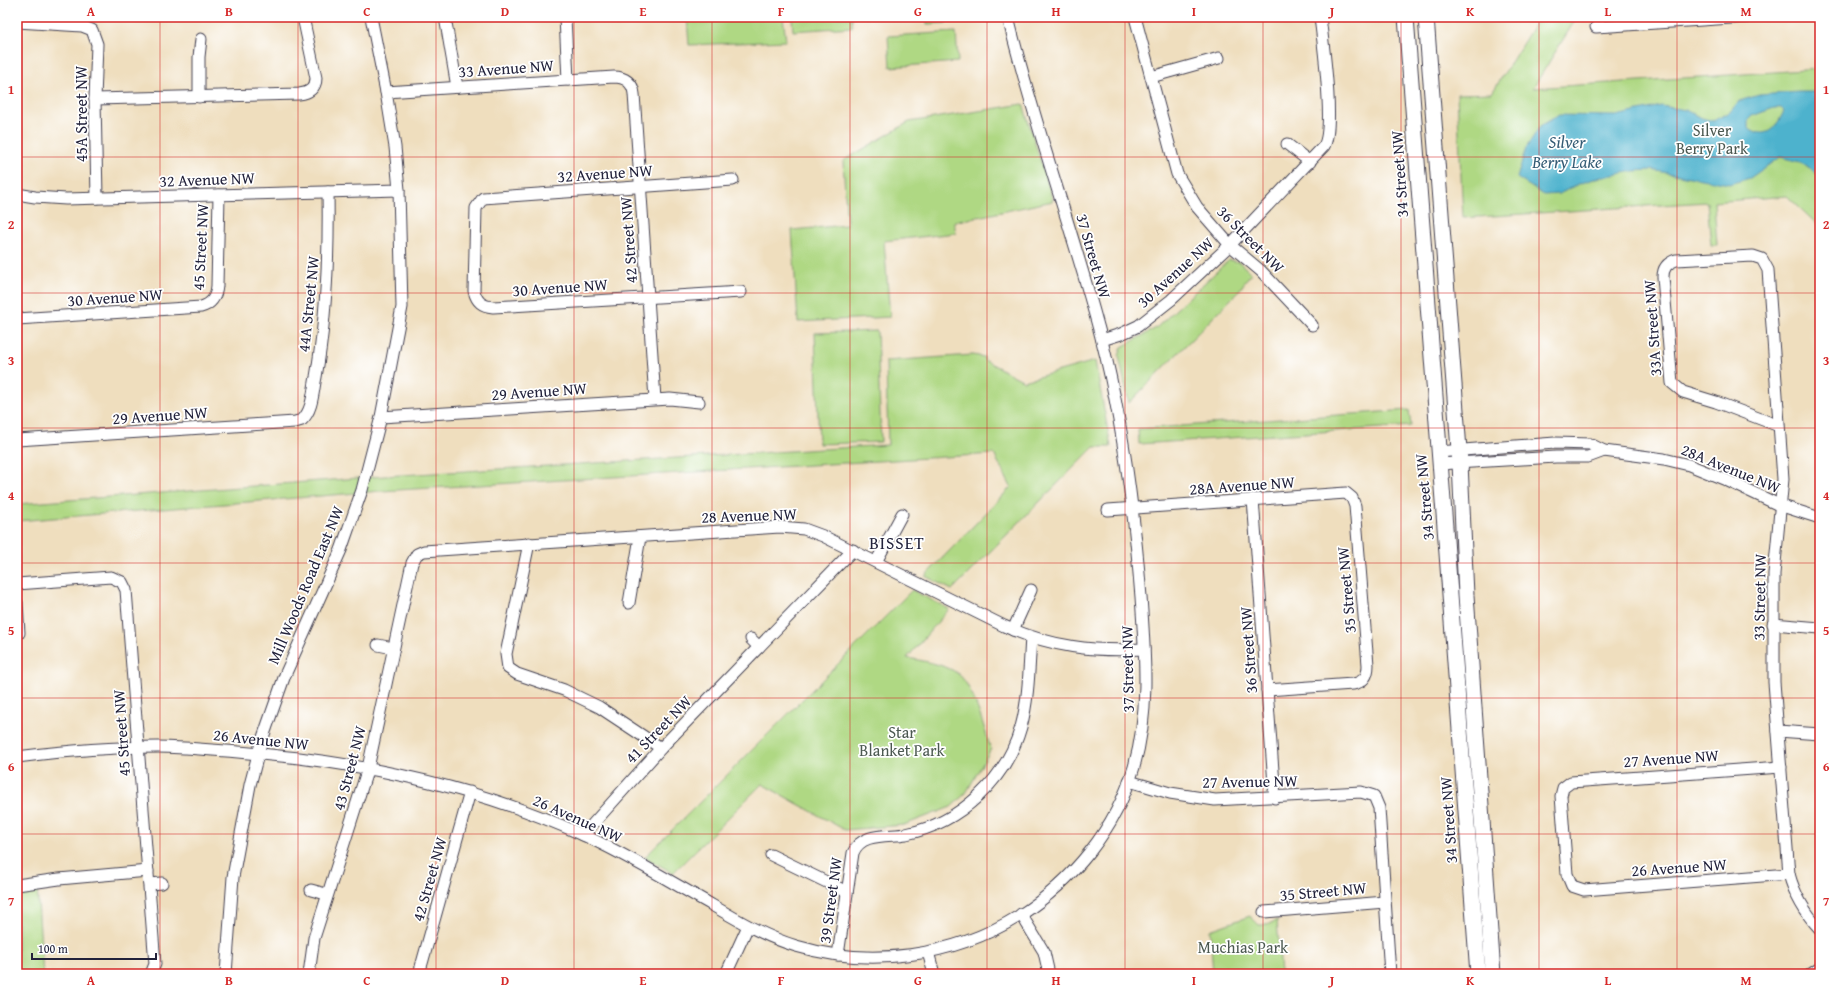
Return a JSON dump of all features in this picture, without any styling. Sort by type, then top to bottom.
[{"type":"main road","name":"34 Street NW","points":[[1406,17],[1478,974]]},
{"type":"main road","points":[[1426,17],[1459,456],[1466,595],[1494,974]]},
{"type":"street","points":[[95,99],[299,94],[308,92],[316,82],[303,17]]},
{"type":"street","name":"Mill Woods Road East NW","points":[[226,974],[231,899],[236,857],[244,811],[258,754],[290,663],[341,550],[362,490],[381,417],[402,307],[399,190],[395,147],[371,17]]},
{"type":"street","points":[[445,17],[457,87]]},
{"type":"street","points":[[564,17],[568,80]]},
{"type":"street","name":"37 Street NW","points":[[1008,17],[1025,83],[1102,340],[1121,434],[1132,508],[1146,678],[1145,709],[1138,749],[1129,782],[1107,827],[1082,862]]},
{"type":"street","name":"36 Street NW","points":[[1134,17],[1177,174],[1197,207],[1230,245],[1261,271],[1312,324]]},
{"type":"street","name":"30 Avenue NW","points":[[1102,340],[1121,334],[1153,315],[1230,245],[1324,146],[1329,132],[1320,17]]},
{"type":"street","points":[[1596,27],[1657,20],[1747,17]]},
{"type":"street","name":"45A Street NW","points":[[17,22],[77,25],[92,30],[97,44],[95,99],[97,198]]},
{"type":"street","points":[[199,97],[199,57],[201,39]]},
{"type":"street","points":[[1151,77],[1219,58]]},
{"type":"street","name":"33 Avenue NW","points":[[386,92],[619,77],[628,81]]},
{"type":"street","name":"42 Street NW","points":[[628,81],[634,90],[655,400]]},
{"type":"street","points":[[1287,144],[1310,162]]},
{"type":"street","name":"32 Avenue NW","points":[[478,302],[474,291],[474,285],[476,208],[480,200],[487,197],[733,180]]},
{"type":"street","name":"32 Avenue NW","points":[[17,194],[51,198],[97,198],[399,190]]},
{"type":"street","name":"44A Street NW","points":[[304,418],[310,406],[324,333],[329,268],[328,192]]},
{"type":"street","name":"45 Street NW","points":[[212,300],[217,286],[219,195]]},
{"type":"street","name":"33 Street NW","points":[[1666,266],[1676,260],[1747,256],[1762,259],[1768,270],[1783,479],[1779,505],[1774,574],[1774,682],[1789,874],[1802,906],[1820,929]]},
{"type":"street","name":"33A Street NW","points":[[1666,266],[1663,277],[1671,379],[1675,387],[1683,392],[1716,402],[1779,426]]},
{"type":"street","name":"30 Avenue NW","points":[[478,302],[486,306],[493,307],[741,292]]},
{"type":"street","name":"30 Avenue NW","points":[[17,319],[201,307],[212,300]]},
{"type":"street","name":"29 Avenue NW","points":[[381,417],[673,398],[699,402]]},
{"type":"street","name":"29 Avenue NW","points":[[17,440],[295,422],[304,418]]},
{"type":"street","name":"28A Avenue NW","points":[[1439,458],[1459,456],[1588,457],[1604,451],[1664,459],[1689,465],[1726,480],[1779,505],[1820,518]]},
{"type":"street","name":"28A Avenue NW","points":[[1132,508],[1346,493],[1352,498]]},
{"type":"street","name":"35 Street NW","points":[[1267,690],[1353,684],[1364,679],[1368,665],[1355,506],[1352,498]]},
{"type":"street","name":"36 Street NW","points":[[1253,500],[1275,798]]},
{"type":"street","points":[[1108,510],[1132,508]]},
{"type":"street","points":[[876,562],[902,514]]},
{"type":"street","name":"28 Avenue NW","points":[[417,554],[430,549],[789,527],[818,534],[1013,630],[1031,637],[1069,647],[1097,650],[1144,649]]},
{"type":"street","points":[[629,603],[640,537]]},
{"type":"street","points":[[529,543],[506,654],[508,668],[517,674],[564,690],[599,707],[661,748]]},
{"type":"street","name":"41 Street NW","points":[[583,835],[661,748],[853,550]]},
{"type":"street","name":"43 Street NW","points":[[309,974],[311,950],[326,894],[368,768],[412,563],[417,554]]},
{"type":"street","name":"45 Street NW","points":[[17,584],[106,577],[122,582],[127,594],[155,964],[151,974]]},
{"type":"street","points":[[1013,630],[1031,590]]},
{"type":"street","points":[[17,603],[19,633]]},
{"type":"street","points":[[1773,624],[1820,628]]},
{"type":"street","name":"39 Street NW","points":[[838,955],[853,853],[858,844],[870,838],[908,833],[934,825],[971,803],[996,777],[1013,748],[1021,726],[1026,703],[1031,637]]},
{"type":"street","points":[[751,639],[759,647]]},
{"type":"street","points":[[378,645],[393,648]]},
{"type":"street","points":[[1778,731],[1820,734]]},
{"type":"street","name":"26 Avenue NW","points":[[17,757],[69,751],[139,748],[198,749],[258,754],[398,773],[470,792],[524,810],[583,835],[630,859],[748,926],[793,945],[838,955],[888,957],[928,952],[969,941],[988,933],[1021,914],[1054,890],[1082,862]]},
{"type":"street","name":"27 Avenue NW","points":[[1572,886],[1568,879],[1566,867],[1562,796],[1566,786],[1575,781],[1781,766]]},
{"type":"street","name":"27 Avenue NW","points":[[1129,782],[1156,790],[1198,798],[1226,800],[1361,792],[1374,796]]},
{"type":"street","name":"42 Street NW","points":[[419,974],[470,792]]},
{"type":"street","name":"35 Street NW","points":[[1374,796],[1379,808],[1390,974]]},
{"type":"street","points":[[770,856],[847,892]]},
{"type":"street","points":[[17,885],[59,879],[148,871]]},
{"type":"street","name":"26 Avenue NW","points":[[1572,886],[1584,890],[1789,874]]},
{"type":"street","points":[[149,884],[162,883]]},
{"type":"street","points":[[311,890],[326,894]]},
{"type":"street","name":"35 Street NW","points":[[1264,912],[1385,902]]},
{"type":"street","points":[[1021,914],[1044,952],[1049,974]]},
{"type":"street","points":[[726,974],[748,926]]},
{"type":"street","points":[[928,952],[934,974]]},
{"type":"street","points":[[1811,974],[1820,968]]},
{"type":"green space","points":[[687,17],[783,17],[786,41],[689,45]]},
{"type":"green space","points":[[792,17],[852,17],[852,27],[793,31]]},
{"type":"green space","points":[[927,17],[945,17],[946,23],[927,24]]},
{"type":"green space","name":"Silver Berry Park","points":[[1539,17],[1577,17],[1533,88],[1820,69],[1820,234],[1819,226],[1787,196],[1714,202],[1717,245],[1711,245],[1707,202],[1463,218],[1457,94],[1492,93]]},
{"type":"green space","points":[[956,32],[958,62],[890,67],[888,36]]},
{"type":"green space","points":[[1023,104],[1053,201],[954,222],[956,233],[884,241],[890,317],[798,322],[792,230],[847,225],[843,161],[909,122]]},
{"type":"green space","points":[[1229,260],[1239,262],[1251,273],[1238,292],[1129,403],[1119,356],[1122,347],[1156,328]]},
{"type":"green space","points":[[877,331],[881,442],[819,444],[815,333]]},
{"type":"green space","points":[[973,355],[984,357],[984,360],[1024,381],[1095,361],[1111,447],[1094,447],[952,590],[925,576],[1011,487],[994,454],[381,491],[17,521],[17,504],[385,476],[888,445],[886,361]]},
{"type":"green space","points":[[1409,410],[1411,426],[1139,444],[1138,429]]},
{"type":"green space","name":"Star Blanket Park","points":[[912,590],[949,609],[907,658],[933,663],[953,670],[963,679],[973,697],[991,749],[966,793],[951,807],[904,825],[845,830],[762,784],[673,873],[645,857]]},
{"type":"green space","points":[[37,888],[43,974],[17,974],[17,892]]},
{"type":"green space","name":"Muchias Park","points":[[1250,916],[1259,925],[1267,925],[1277,920],[1281,974],[1213,974],[1210,930]]},
{"type":"water","name":"Silver Berry Lake","points":[[1820,92],[1820,176],[1800,162],[1780,157],[1750,178],[1729,184],[1651,170],[1634,171],[1597,178],[1579,184],[1559,194],[1544,195],[1517,178],[1526,148],[1540,126],[1559,115],[1616,116],[1661,106],[1686,110],[1702,118],[1713,121],[1730,112],[1739,101],[1759,95]],"holes":[[[1774,108],[1781,108],[1784,111],[1778,123],[1770,131],[1760,133],[1748,127],[1748,120],[1752,116]]]},
{"type":"district","name":"BISSET","points":[[897,542]]}]
